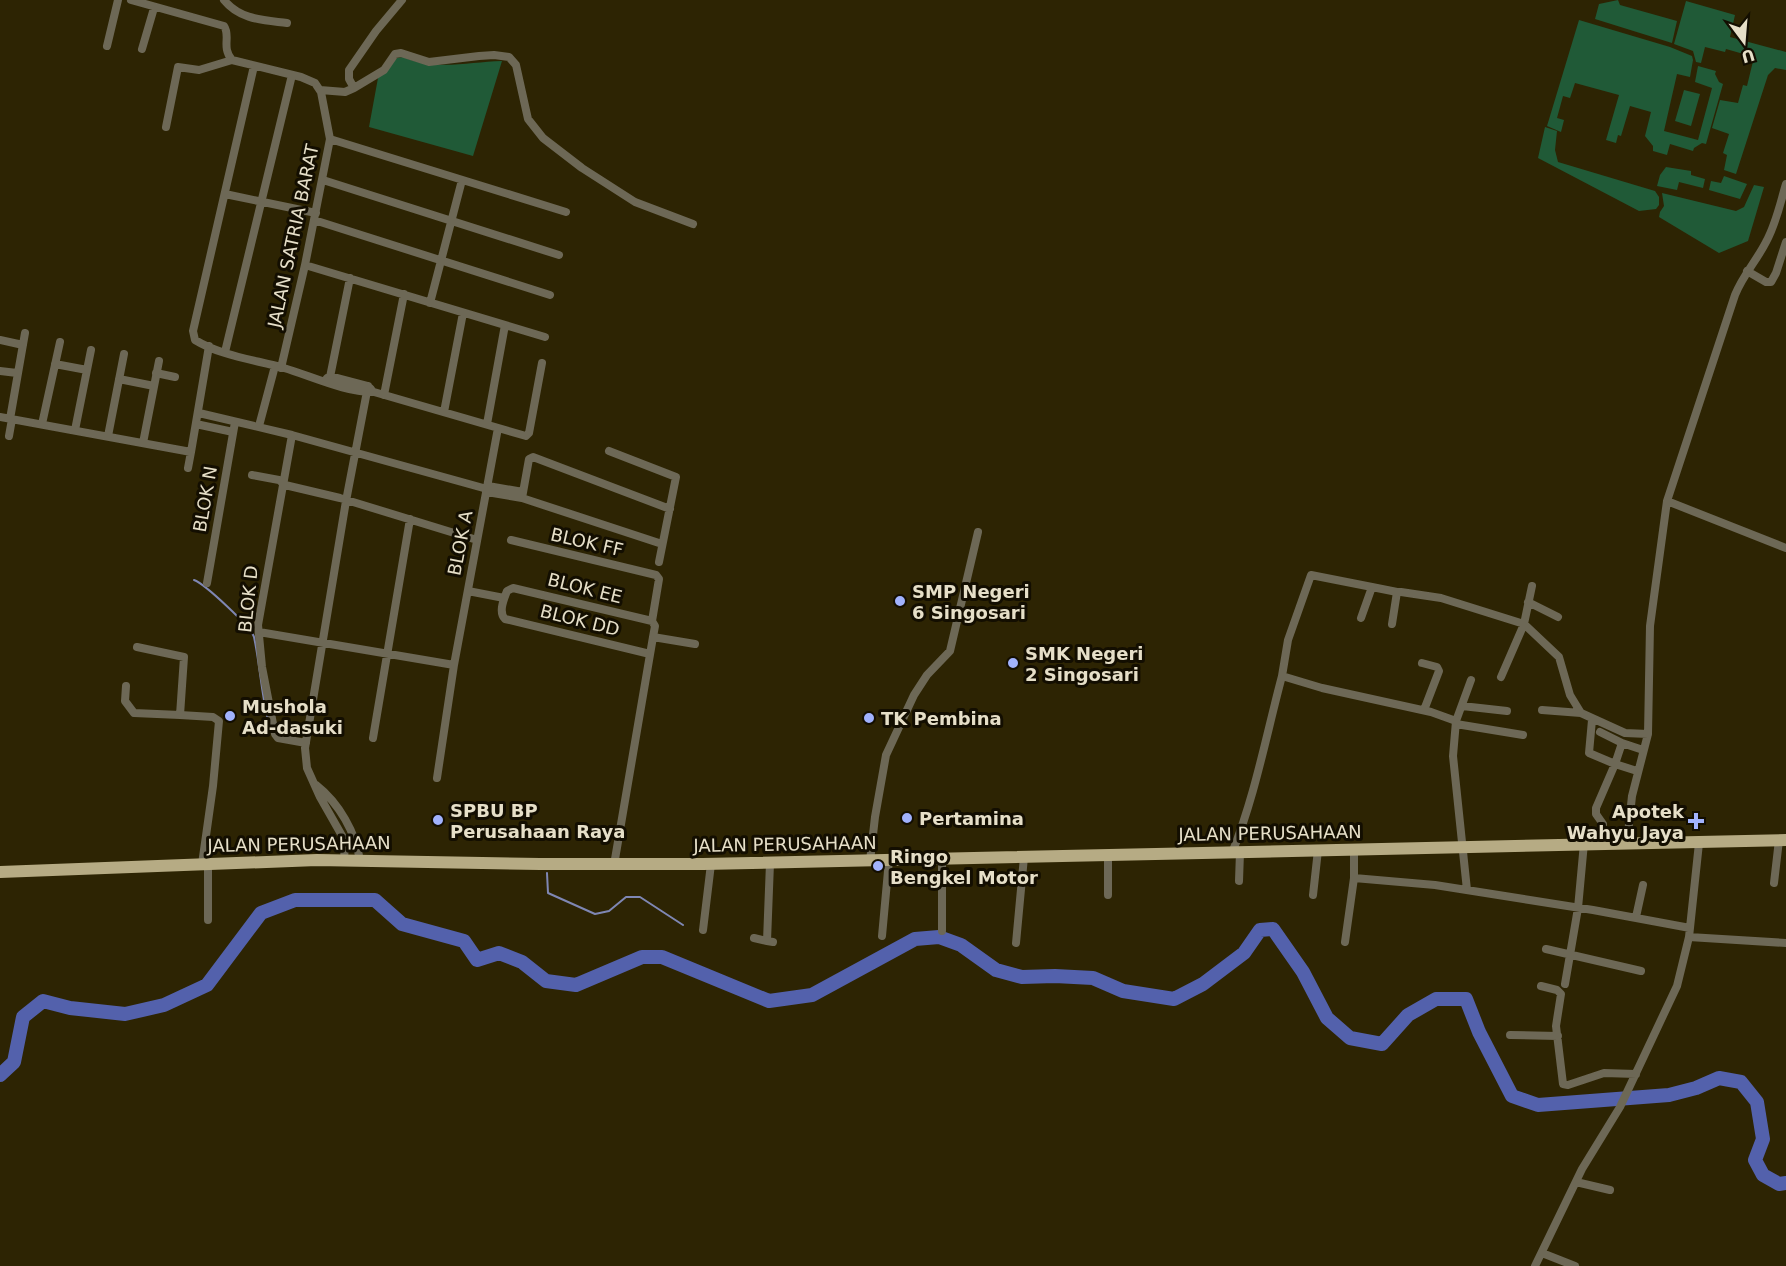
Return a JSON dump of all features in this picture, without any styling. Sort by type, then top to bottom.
[{"type":"main road","name":"JALAN PERUSAHAAN","points":[[0,872],[344,861],[614,865],[770,863],[1782,840]]},
{"type":"street","points":[[107,46],[118,0]]},
{"type":"street","points":[[224,0],[242,15],[287,23]]},
{"type":"street","points":[[350,90],[351,68],[376,31],[402,0]]},
{"type":"street","points":[[136,1],[154,8],[224,26],[227,31],[226,49],[232,60]]},
{"type":"street","points":[[142,49],[154,8]]},
{"type":"street","points":[[166,127],[177,67],[199,70],[232,60],[313,81],[325,90],[350,90],[384,70],[395,54],[401,53],[429,62],[494,55],[508,57],[515,62],[528,119],[543,138],[582,168],[635,202],[693,224]]},
{"type":"street","points":[[254,66],[193,331],[195,340],[225,352],[370,390],[524,436],[529,434],[542,363]]},
{"type":"street","points":[[225,352],[292,75]]},
{"type":"street","name":"JALAN SATRIA BARAT","points":[[259,426],[278,367],[305,265],[323,180],[330,139],[325,90]]},
{"type":"street","points":[[330,139],[566,212]]},
{"type":"street","points":[[323,180],[559,255]]},
{"type":"street","points":[[430,303],[462,180]]},
{"type":"street","points":[[1627,843],[1632,796],[1648,734],[1650,626],[1667,501],[1735,295],[1772,231],[1786,184]]},
{"type":"street","points":[[225,194],[263,201],[315,217],[550,295]]},
{"type":"street","points":[[1747,271],[1771,282],[1786,242]]},
{"type":"street","points":[[305,265],[545,338]]},
{"type":"street","points":[[328,380],[350,278]]},
{"type":"street","points":[[384,395],[404,294]]},
{"type":"street","points":[[444,412],[463,313]]},
{"type":"street","points":[[487,424],[505,325]]},
{"type":"street","points":[[9,436],[25,333]]},
{"type":"street","points":[[0,340],[23,345]]},
{"type":"street","points":[[42,424],[60,342]]},
{"type":"street","points":[[188,468],[209,346]]},
{"type":"street","points":[[75,430],[91,350]]},
{"type":"street","points":[[108,436],[124,354]]},
{"type":"street","points":[[143,443],[159,360]]},
{"type":"street","points":[[55,364],[87,370]]},
{"type":"street","points":[[0,370],[17,373]]},
{"type":"street","points":[[156,373],[175,377]]},
{"type":"street","points":[[119,379],[154,386]]},
{"type":"street","points":[[344,861],[345,841],[320,797],[308,768],[306,743],[354,452],[370,390]]},
{"type":"street","points":[[199,413],[259,426],[487,489],[523,495],[662,544]]},
{"type":"street","points":[[0,417],[191,452]]},
{"type":"street","name":"BLOK N","points":[[207,583],[235,422]]},
{"type":"street","points":[[196,424],[233,432]]},
{"type":"street","name":"BLOK A","points":[[437,778],[454,665],[498,428]]},
{"type":"street","name":"BLOK D","points":[[292,435],[258,625],[262,667],[276,736],[306,743]]},
{"type":"street","points":[[609,451],[675,476],[659,562]]},
{"type":"street","points":[[523,495],[529,459],[533,457],[670,509]]},
{"type":"street","points":[[252,475],[279,480],[285,484],[477,540]]},
{"type":"street","points":[[1667,501],[1786,548]]},
{"type":"street","points":[[373,738],[410,519]]},
{"type":"street","points":[[870,861],[886,755],[914,695],[927,675],[950,651],[978,532]]},
{"type":"street","name":"BLOK FF","points":[[511,540],[656,575],[659,577],[659,583],[652,621]]},
{"type":"street","points":[[1239,881],[1236,852],[1261,762],[1282,676],[1288,640],[1310,576],[1441,598],[1524,624],[1559,657],[1570,695],[1581,713],[1592,720],[1629,734],[1648,734]]},
{"type":"street","points":[[1501,677],[1524,624],[1532,586]]},
{"type":"street","name":"BLOK EE","points":[[504,598],[510,588],[652,621]]},
{"type":"street","points":[[1361,618],[1372,588]]},
{"type":"street","points":[[468,591],[504,598]]},
{"type":"street","points":[[1392,624],[1397,592]]},
{"type":"street","name":"BLOK DD","points":[[504,598],[502,616],[505,619],[650,654]]},
{"type":"street","points":[[1528,602],[1558,617]]},
{"type":"street","points":[[614,865],[655,626],[652,621]]},
{"type":"street","points":[[259,632],[454,665]]},
{"type":"street","points":[[653,637],[695,644]]},
{"type":"street","points":[[137,647],[184,657],[180,715]]},
{"type":"street","points":[[1422,663],[1437,667],[1439,671],[1424,710]]},
{"type":"street","points":[[1282,676],[1323,688],[1424,710],[1456,723],[1523,735]]},
{"type":"street","points":[[1467,890],[1453,756],[1456,723],[1471,680]]},
{"type":"street","points":[[126,686],[125,702],[134,713],[213,717],[219,721],[205,864],[208,920]]},
{"type":"street","points":[[1462,706],[1507,711]]},
{"type":"street","points":[[1542,710],[1581,713]]},
{"type":"street","points":[[1592,720],[1589,753],[1637,771]]},
{"type":"street","points":[[1600,732],[1622,743],[1644,750]]},
{"type":"street","points":[[1600,843],[1602,824],[1596,814],[1596,808],[1622,743]]},
{"type":"street","points":[[316,784],[326,792],[353,833],[360,861]]},
{"type":"street","points":[[1774,884],[1782,840]]},
{"type":"street","points":[[1565,984],[1578,908],[1584,843]]},
{"type":"street","points":[[1535,1266],[1594,1148],[1620,1107],[1680,979],[1690,933],[1699,843]]},
{"type":"street","points":[[1312,895],[1318,850]]},
{"type":"street","points":[[1345,942],[1354,878],[1354,850]]},
{"type":"street","points":[[1108,855],[1108,896]]},
{"type":"street","points":[[1016,943],[1024,857]]},
{"type":"street","points":[[942,859],[942,931]]},
{"type":"street","points":[[882,936],[889,860]]},
{"type":"street","points":[[754,938],[770,941],[770,863]]},
{"type":"street","points":[[703,930],[711,864]]},
{"type":"street","points":[[1354,878],[1467,890],[1636,917],[1690,933],[1786,943]]},
{"type":"street","points":[[1636,917],[1643,885]]},
{"type":"street","points":[[1546,949],[1641,971]]},
{"type":"street","points":[[1541,986],[1557,990],[1561,994],[1556,1024],[1563,1084],[1568,1085],[1604,1073],[1636,1074]]},
{"type":"street","points":[[1510,1035],[1558,1036]]},
{"type":"street","points":[[1576,1182],[1610,1190]]},
{"type":"street","points":[[1542,1253],[1575,1266]]},
{"type":"green space","points":[[1618,0],[1620,5],[1677,21],[1672,43],[1595,19],[1599,4]]},
{"type":"green space","points":[[1686,1],[1735,15],[1730,37],[1786,52],[1786,70],[1775,68],[1768,75],[1736,174],[1724,170],[1727,155],[1723,153],[1729,134],[1712,128],[1720,100],[1738,103],[1743,85],[1747,86],[1754,57],[1726,49],[1725,52],[1705,47],[1701,63],[1696,62],[1693,51],[1674,44]]},
{"type":"green space","points":[[1579,20],[1670,47],[1692,56],[1690,77],[1677,74],[1664,131],[1698,140],[1712,88],[1695,82],[1698,66],[1716,71],[1719,82],[1723,84],[1706,144],[1702,143],[1693,151],[1670,144],[1667,155],[1653,151],[1653,146],[1645,136],[1651,112],[1630,106],[1621,136],[1618,135],[1616,143],[1606,140],[1619,95],[1575,83],[1570,98],[1563,96],[1557,118],[1564,120],[1561,132],[1547,126]]},
{"type":"green space","points":[[403,57],[439,65],[502,61],[473,156],[369,127],[378,78],[397,58]]},
{"type":"green space","points":[[1684,90],[1700,94],[1691,126],[1675,121]]},
{"type":"green space","points":[[1545,127],[1557,131],[1555,150],[1558,162],[1655,191],[1659,197],[1659,205],[1656,209],[1639,211],[1538,158]]},
{"type":"green space","points":[[1666,167],[1691,171],[1691,175],[1705,179],[1703,188],[1679,182],[1677,190],[1657,186],[1660,175]]},
{"type":"green space","points":[[1724,176],[1747,184],[1740,199],[1709,190],[1711,181],[1721,183]]},
{"type":"green space","points":[[1754,185],[1764,187],[1748,241],[1719,253],[1659,217],[1664,206],[1662,193],[1736,211],[1744,207]]},
{"type":"waterway","points":[[194,580],[227,606],[254,637],[268,720]]},
{"type":"waterway","points":[[547,873],[548,893],[595,914],[609,911],[626,897],[640,897],[683,925]]},
{"type":"waterway","points":[[0,1075],[14,1062],[23,1017],[43,1001],[70,1008],[125,1014],[164,1005],[207,985],[261,913],[295,900],[375,900],[402,924],[464,941],[477,960],[499,953],[522,962],[546,981],[576,985],[642,957],[662,957],[769,1001],[812,995],[915,939],[939,937],[961,945],[996,970],[1022,977],[1093,978],[1123,991],[1174,999],[1203,984],[1244,953],[1260,930],[1273,929],[1303,972],[1327,1018],[1350,1038],[1382,1044],[1408,1015],[1436,999],[1466,999],[1479,1032],[1512,1096],[1538,1105],[1669,1095],[1696,1088],[1719,1078],[1741,1082],[1757,1102],[1763,1139],[1755,1160],[1763,1175],[1779,1184],[1786,1183]]},
{"type":"place","name":"SMP Negeri 6 Singosari","points":[[900,601]]},
{"type":"place","name":"SMK Negeri 2 Singosari","points":[[1013,663]]},
{"type":"place","name":"Mushola Ad-dasuki","points":[[230,716]]},
{"type":"place","name":"TK Pembina","points":[[869,718]]},
{"type":"place","name":"Pertamina","points":[[907,818]]},
{"type":"place","name":"SPBU BP Perusahaan Raya","points":[[438,820]]},
{"type":"place","name":"Apotek Wahyu Jaya","points":[[1696,821]]},
{"type":"place","name":"Ringo Bengkel Motor","points":[[878,866]]}]
